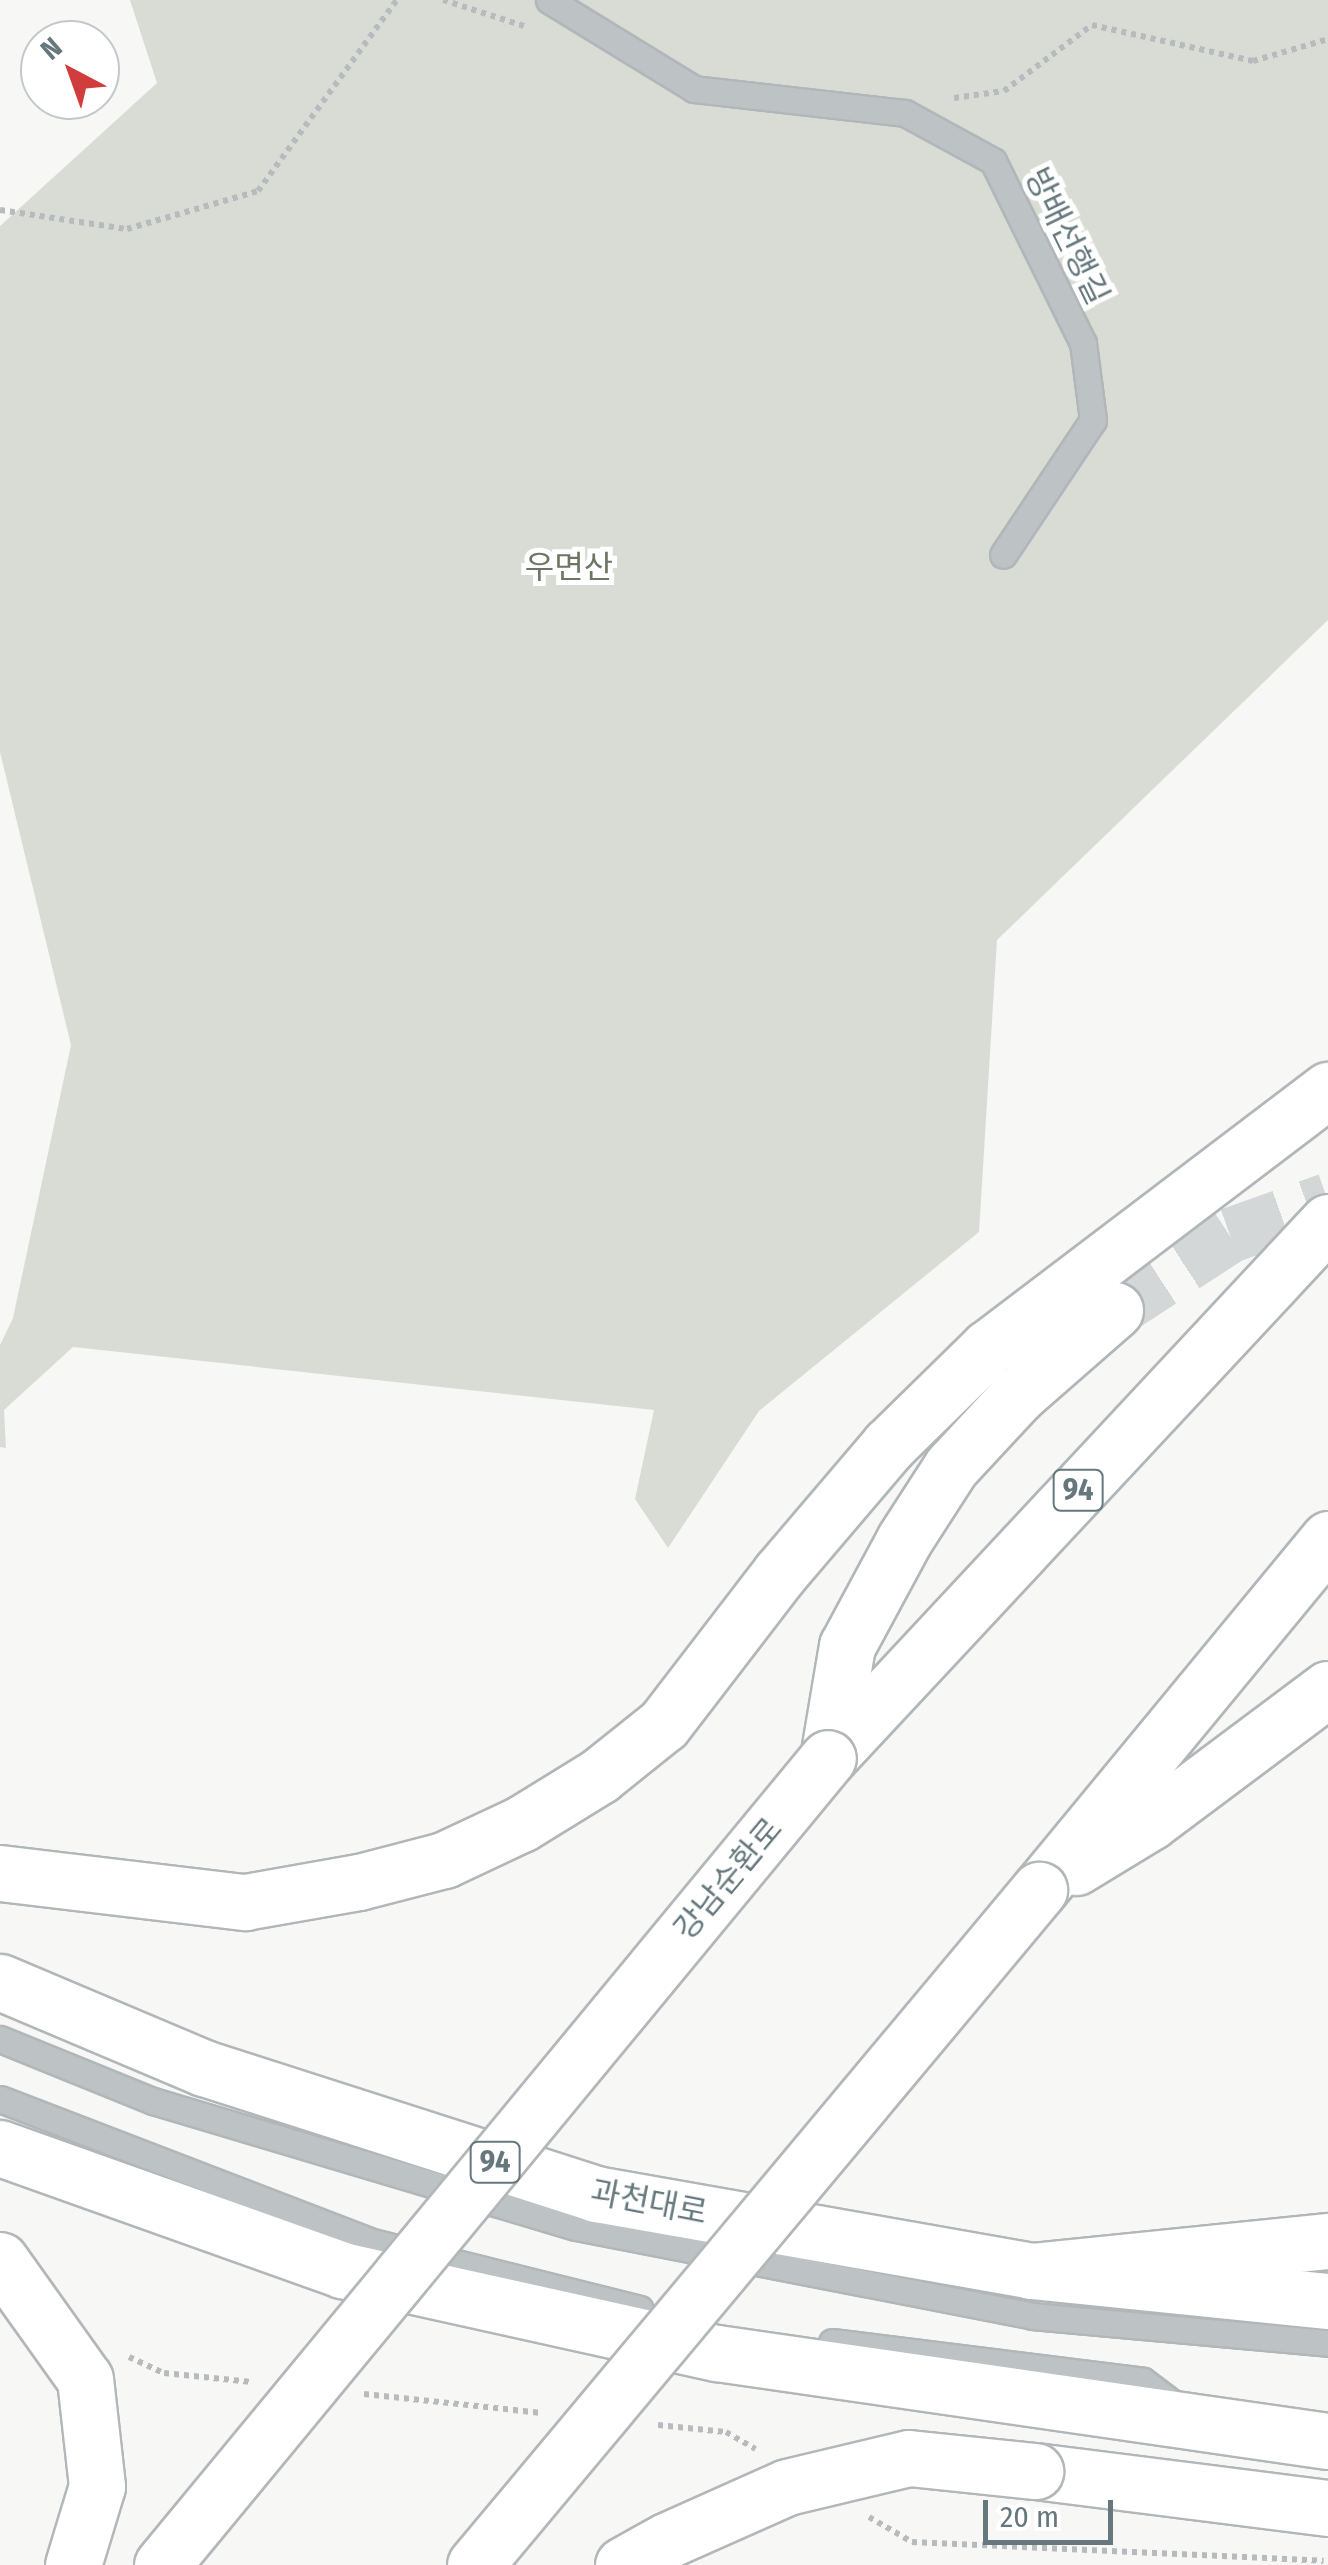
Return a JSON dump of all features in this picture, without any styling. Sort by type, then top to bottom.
[{"type":"main road","points":[[0,1873],[244,1902],[359,1882],[444,1860],[520,1824],[600,1776],[664,1724],[780,1573],[888,1445],[988,1348],[1328,1090]]},
{"type":"main road","name":"강남순환로","points":[[162,2565],[828,1758],[1328,1222]]},
{"type":"main road","points":[[828,1758],[848,1646],[950,1467],[1018,1395],[1115,1310]]},
{"type":"main road","points":[[475,2565],[1328,1540]]},
{"type":"main road","points":[[1039,1890],[1150,1822],[1328,1688]]},
{"type":"main road","name":"과천대로","points":[[0,1982],[204,2068],[596,2194],[1032,2271],[1328,2300]]},
{"type":"main road","points":[[0,2148],[342,2270],[717,2352],[1328,2441]]},
{"type":"main road","points":[[1032,2271],[1328,2241]]},
{"type":"main road","points":[[0,2260],[84,2379],[97,2486],[73,2565]]},
{"type":"main road","points":[[623,2565],[668,2540],[787,2487],[909,2458],[1328,2508]]},
{"type":"lane","name":"방배선행길","points":[[549,0],[694,89],[905,114],[993,161],[1083,343],[1092,420],[1002,555]]},
{"type":"lane","points":[[0,2039],[153,2101],[576,2227],[1032,2316],[1328,2343]]},
{"type":"lane","points":[[0,2099],[369,2241],[721,2329],[1143,2380],[1197,2422]]},
{"type":"path","points":[[0,210],[127,229],[258,191],[397,0]]},
{"type":"path","points":[[444,0],[536,30]]},
{"type":"path","points":[[949,99],[1004,91],[1092,25],[1253,61],[1328,39]]},
{"type":"path","points":[[115,2351],[164,2373],[261,2384]]},
{"type":"path","points":[[358,2394],[552,2414]]},
{"type":"path","points":[[648,2424],[726,2432],[760,2452]]},
{"type":"path","points":[[861,2512],[912,2542],[1328,2561]]},
{"type":"green space","name":"우면산","points":[[130,0],[1328,0],[1328,620],[997,940],[979,1232],[759,1411],[668,1548],[635,1499],[654,1410],[73,1347],[4,1410],[6,1448],[0,1447],[0,1345],[13,1318],[71,1045],[0,752],[0,226],[157,83]]},
{"type":"tunnel","points":[[1115,1310],[1230,1235],[1328,1200]]}]
